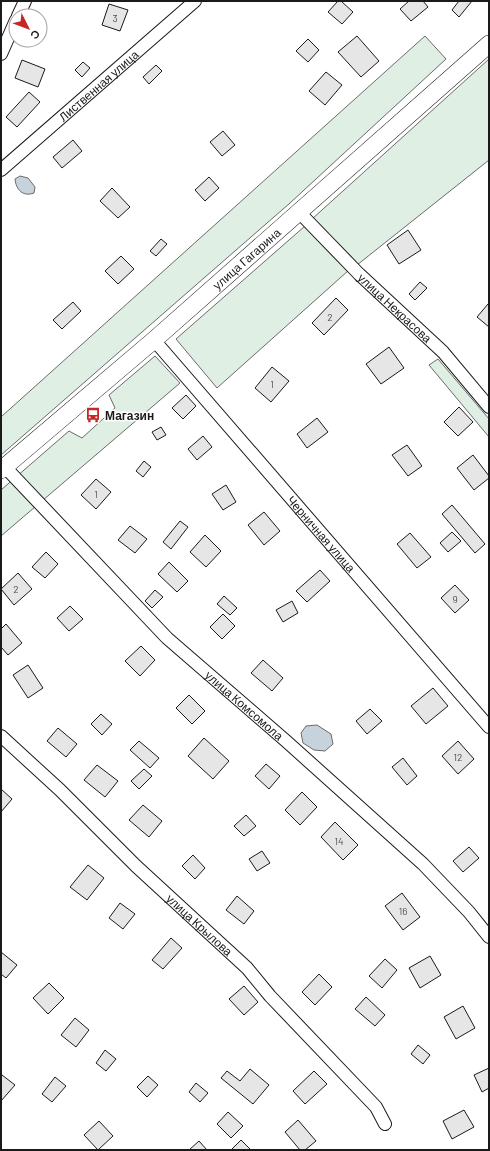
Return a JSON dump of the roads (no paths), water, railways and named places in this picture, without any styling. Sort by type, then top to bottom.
[{"type":"main road","name":"улица Гагарина","points":[[3,469],[154,340],[489,44]]},
{"type":"street","name":"Лиственная улица","points":[[1,170],[195,1]]},
{"type":"street","points":[[1,54],[8,38]]},
{"type":"street","name":"улица Некрасова","points":[[298,212],[359,274],[443,352],[489,407]]},
{"type":"street","name":"Черничная улица","points":[[154,340],[489,727]]},
{"type":"street","name":"улица Комсомола","points":[[3,469],[167,638],[286,741],[423,864],[469,912],[489,937]]},
{"type":"street","name":"улица Крылова","points":[[1,736],[60,790],[136,866],[247,968],[270,996],[376,1107],[385,1124]]},
{"type":"place","name":"Магазин","points":[[93,415]]}]
